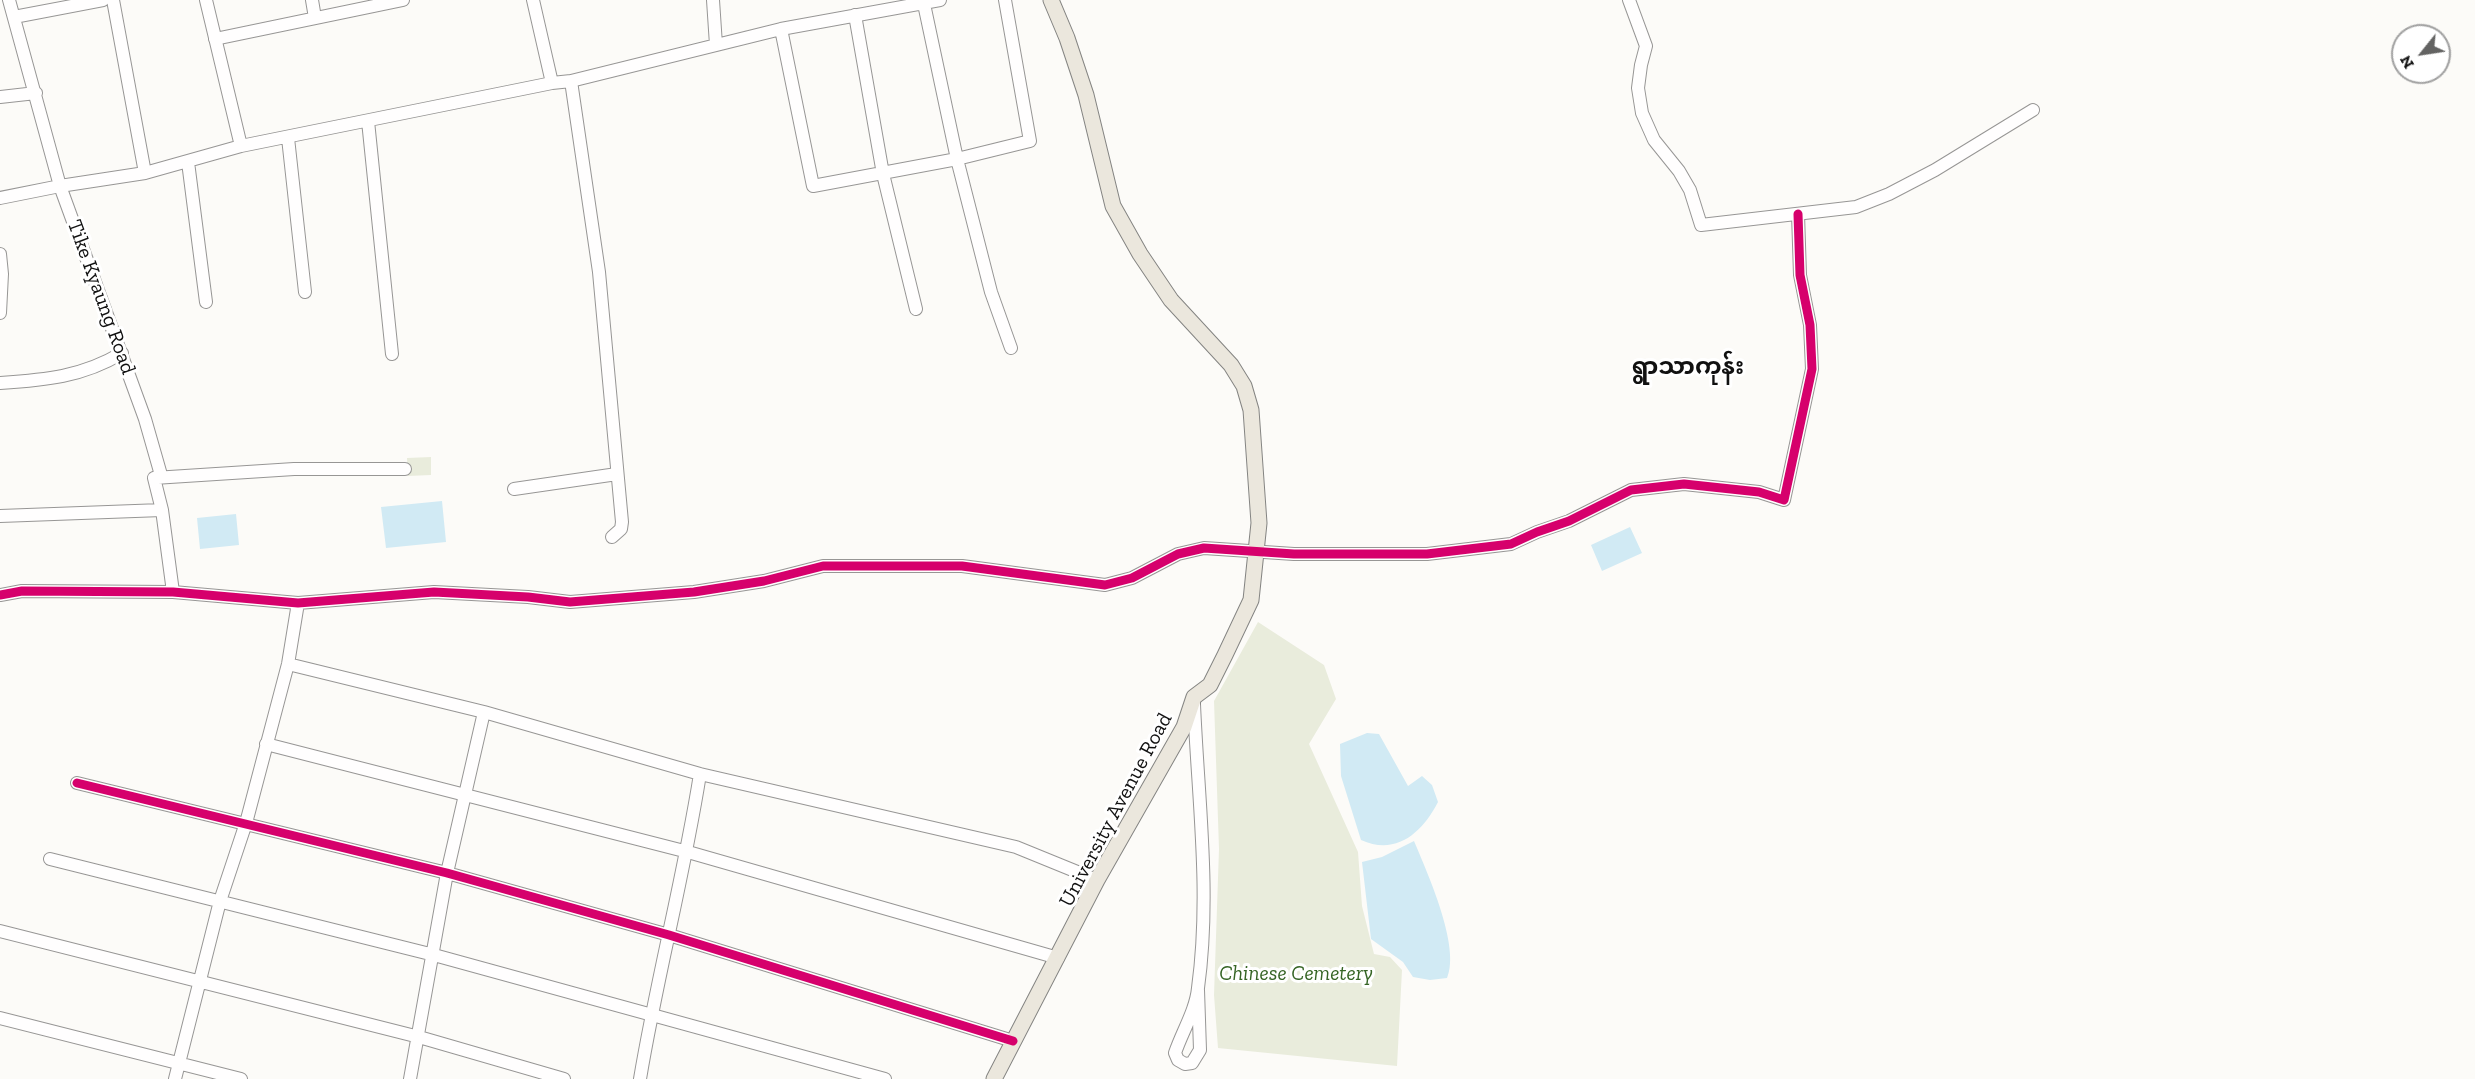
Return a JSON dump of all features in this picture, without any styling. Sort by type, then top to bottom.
[{"type":"main road","name":"University Avenue Road","points":[[994,1079],[1097,880],[1162,770],[1184,727],[1194,697],[1210,685],[1251,600],[1259,523],[1251,410],[1244,386],[1231,365],[1171,300],[1140,254],[1113,206],[1086,95],[1067,38],[1051,0]]},
{"type":"street","name":"Tike Kyaung Road","points":[[9,0],[60,186],[145,419],[160,475],[154,478],[162,510],[173,592]]},
{"type":"street","points":[[14,17],[103,0]]},
{"type":"street","points":[[113,0],[145,173]]},
{"type":"street","points":[[206,0],[241,146]]},
{"type":"street","points":[[312,0],[315,18]]},
{"type":"street","points":[[215,39],[403,0]]},
{"type":"street","points":[[532,0],[552,83]]},
{"type":"street","points":[[713,0],[717,45]]},
{"type":"street","points":[[0,198],[145,173],[241,146],[571,81],[781,29],[940,0]]},
{"type":"street","points":[[781,29],[813,186],[957,159],[1030,141],[1005,0]]},
{"type":"street","points":[[1629,0],[1646,46],[1638,88],[1642,113],[1654,140],[1679,171],[1690,190],[1701,225],[1856,207],[1889,194],[1935,170],[2033,110]]},
{"type":"street","points":[[924,4],[957,159],[991,292],[1011,348]]},
{"type":"street","points":[[855,15],[883,174],[916,309]]},
{"type":"street","points":[[571,81],[599,272],[622,522],[621,529],[612,537]]},
{"type":"street","points":[[0,97],[36,93]]},
{"type":"street","points":[[368,121],[392,354]]},
{"type":"street","points":[[288,138],[305,292]]},
{"type":"street","points":[[188,162],[206,302]]},
{"type":"street","points":[[0,595],[22,591],[173,592],[298,603],[434,592],[528,597],[570,602],[694,592],[764,581],[823,566],[962,566],[1105,585],[1132,578],[1178,554],[1204,548],[1294,554],[1427,554],[1511,544],[1569,521],[1630,490],[1684,484],[1759,492],[1784,500],[1812,369],[1810,325],[1800,275],[1798,214]]},
{"type":"street","points":[[0,254],[2,274],[0,312]]},
{"type":"street","points":[[0,383],[50,379],[99,367],[122,353]]},
{"type":"street","points":[[154,478],[294,469],[405,469]]},
{"type":"street","points":[[514,489],[617,474]]},
{"type":"street","points":[[0,516],[162,510]]},
{"type":"street","points":[[176,1079],[220,901],[246,823],[288,664],[298,603]]},
{"type":"street","points":[[288,664],[484,712],[700,774],[908,824],[1016,847],[1097,880]]},
{"type":"street","points":[[1194,697],[1204,840],[1198,990],[1200,1050],[1192,1063],[1185,1064],[1178,1060],[1175,1053],[1198,990]]},
{"type":"street","points":[[410,1079],[447,873],[484,712]]},
{"type":"street","points":[[266,744],[687,852],[1058,958]]},
{"type":"street","points":[[640,1079],[651,1016],[687,852],[700,774]]},
{"type":"street","points":[[77,783],[447,873],[669,935],[1013,1041]]},
{"type":"street","points":[[50,859],[434,955],[885,1079]]},
{"type":"street","points":[[0,931],[419,1037],[564,1079]]},
{"type":"street","points":[[0,1017],[242,1079]]},
{"type":"green space","points":[[431,457],[431,475],[408,476],[407,458]]},
{"type":"green space","name":"Chinese Cemetery","points":[[1258,622],[1324,665],[1336,699],[1309,744],[1358,852],[1362,906],[1374,954],[1390,957],[1402,970],[1397,1066],[1218,1048],[1214,995],[1219,849],[1214,701]]},
{"type":"water","points":[[442,501],[446,542],[386,548],[381,507]]},
{"type":"water","points":[[236,514],[239,545],[200,549],[197,518]]},
{"type":"water","points":[[1630,527],[1642,553],[1602,571],[1591,545]]},
{"type":"water","points":[[1367,733],[1379,734],[1408,786],[1422,776],[1432,785],[1438,802],[1416,832],[1397,843],[1374,844],[1361,840],[1341,776],[1340,744]]},
{"type":"water","points":[[1414,841],[1441,909],[1446,929],[1450,948],[1447,978],[1430,980],[1413,977],[1403,962],[1371,939],[1362,862],[1382,857]]},
{"type":"cycle path","points":[[0,595],[22,591],[173,592],[298,603],[434,592],[528,597],[570,602],[694,592],[764,581],[823,566],[962,566],[1105,585],[1132,578],[1178,554],[1204,548],[1294,554],[1427,554],[1511,544],[1569,521],[1631,490],[1684,484],[1759,492],[1784,500],[1812,369],[1810,325],[1800,275],[1798,214]]},
{"type":"cycle path","points":[[77,783],[447,873],[669,935],[1013,1041]]},
{"type":"district","name":"ရွာသာကုန်း","points":[[1688,367]]}]
